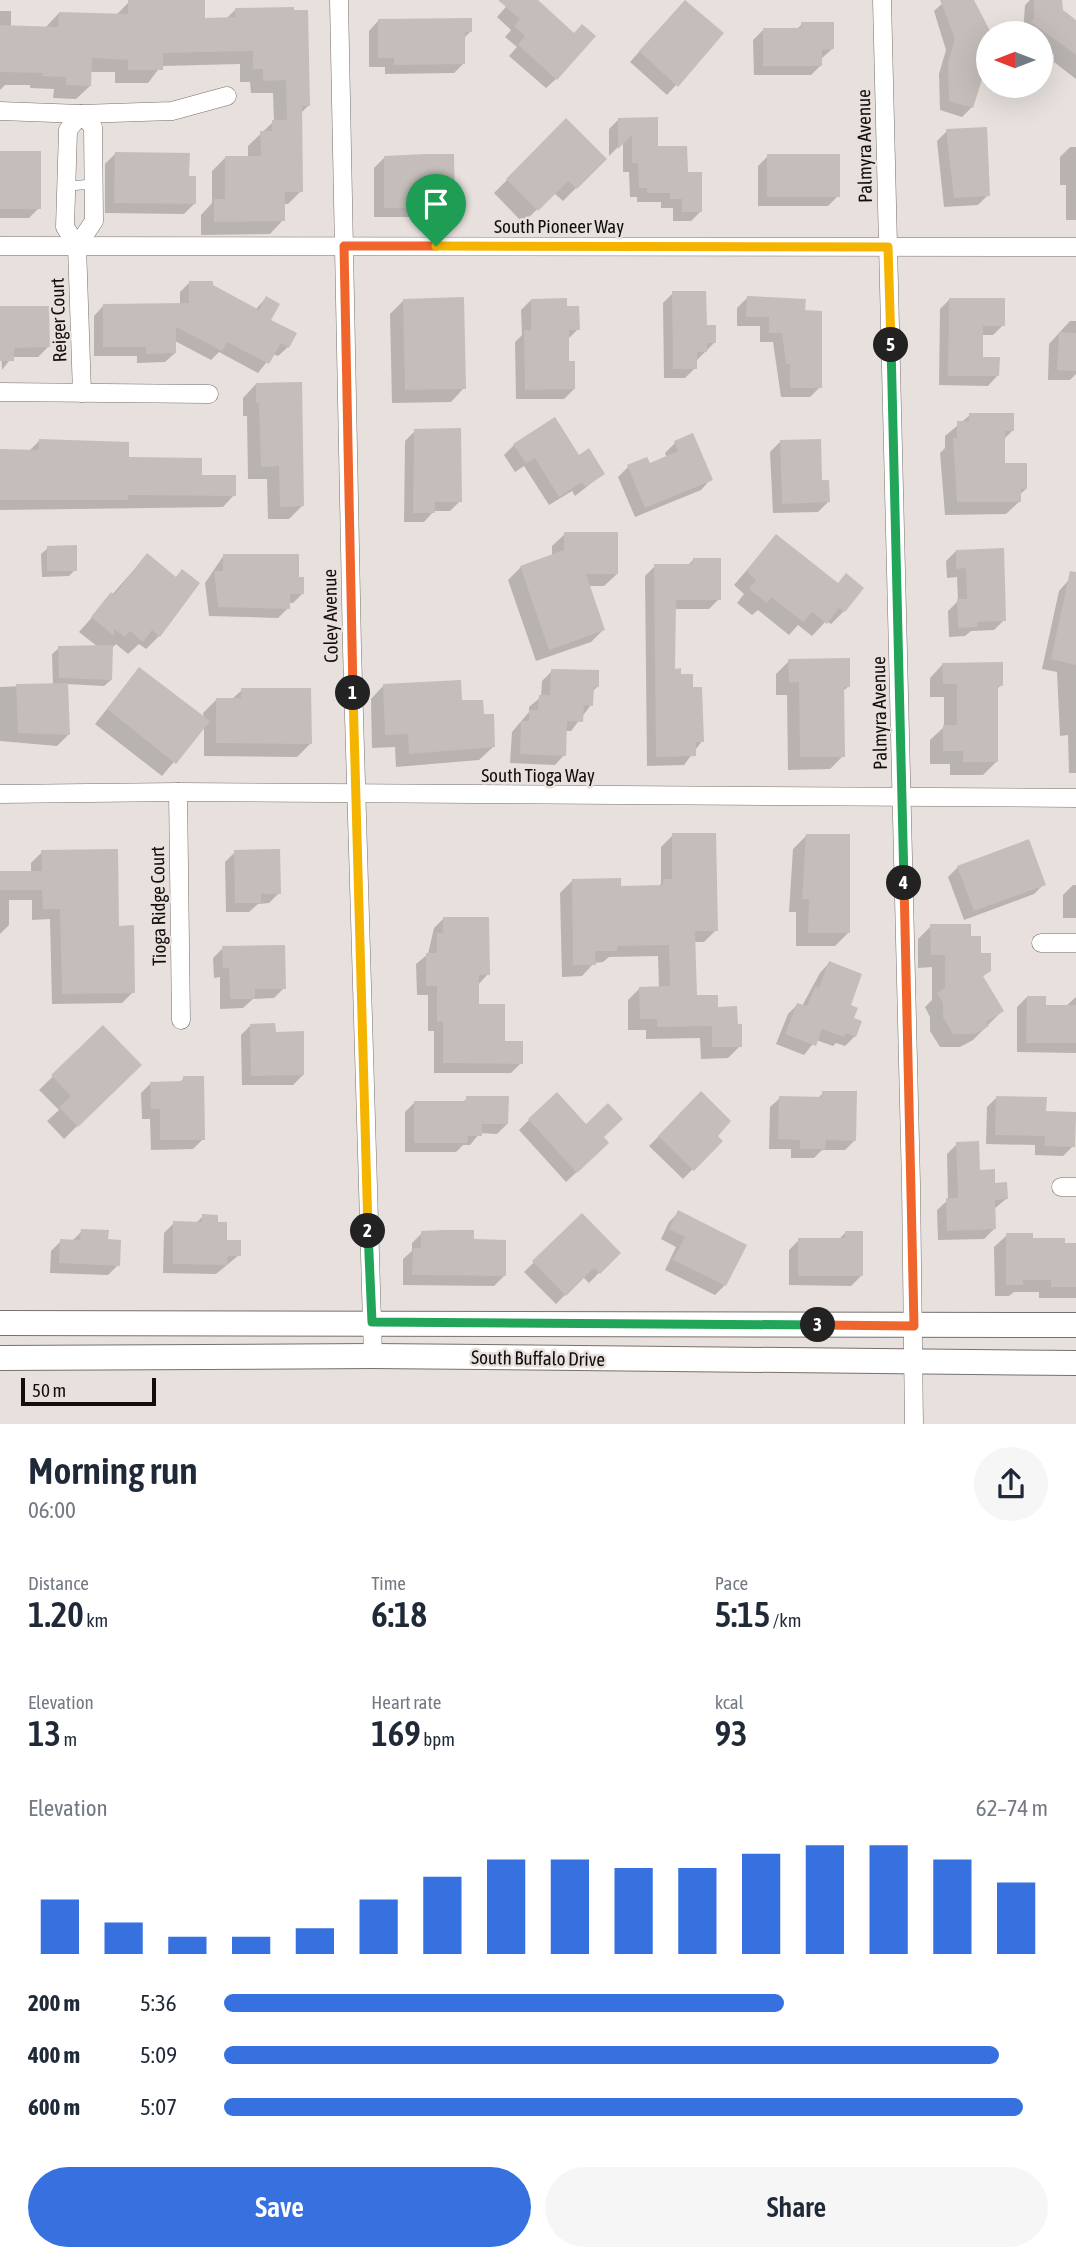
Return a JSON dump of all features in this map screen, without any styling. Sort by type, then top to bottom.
[{"type":"main road","name":"South Buffalo Drive","points":[[0,1323],[1076,1325]]},
{"type":"main road","name":"South Buffalo Drive","points":[[0,1358],[373,1356],[1076,1363]]},
{"type":"street","name":"Coley Avenue","points":[[340,0],[356,795],[373,1356]]},
{"type":"street","name":"Palmyra Avenue","points":[[882,0],[914,1326],[914,1424]]},
{"type":"street","points":[[0,111],[81,114],[172,111],[227,96]]},
{"type":"street","points":[[81,114],[93,127],[94,221],[77,246],[65,227],[68,130],[81,114]]},
{"type":"street","name":"South Pioneer Way","points":[[0,246],[1076,247]]},
{"type":"street","name":"Reiger Court","points":[[77,246],[82,393]]},
{"type":"street","points":[[0,393],[209,394]]},
{"type":"street","name":"South Tioga Way","points":[[0,794],[178,792],[1076,798]]},
{"type":"street","name":"Tioga Ridge Court","points":[[178,792],[181,1020]]},
{"type":"street","points":[[1041,943],[1076,943]]},
{"type":"lane","points":[[68,186],[94,184]]},
{"type":"building","points":[[128,0],[205,0],[205,18],[235,17],[235,8],[294,7],[294,10],[308,10],[310,106],[302,106],[303,192],[285,192],[285,221],[214,222],[214,199],[225,199],[225,156],[261,156],[260,131],[272,131],[272,120],[287,120],[286,80],[263,81],[263,69],[253,69],[253,51],[163,53],[163,70],[128,70],[128,60],[92,58],[91,86],[66,85],[66,77],[42,76],[43,73],[0,72],[0,25],[58,27],[59,12],[128,14]]},
{"type":"building","points":[[498,0],[538,0],[574,33],[582,24],[596,36],[557,80],[518,45],[525,36],[514,26],[520,19]]},
{"type":"building","points":[[685,0],[724,33],[678,87],[639,51]]},
{"type":"building","points":[[940,0],[974,0],[985,21],[976,21],[976,98],[973,108],[949,101],[948,62],[955,39]]},
{"type":"building","points":[[1034,0],[1062,0],[1063,10],[1076,20],[1076,55],[1054,39],[1054,21],[1032,21]]},
{"type":"building","points":[[472,18],[472,32],[465,32],[465,64],[394,65],[394,58],[378,58],[378,19]]},
{"type":"building","points":[[801,22],[834,22],[834,49],[822,50],[822,66],[763,66],[763,28],[802,28]]},
{"type":"building","points":[[658,117],[658,146],[687,146],[688,172],[702,172],[702,212],[682,212],[682,199],[670,199],[670,193],[647,193],[647,188],[639,188],[638,163],[632,163],[632,135],[618,149],[618,118]]},
{"type":"building","points":[[566,118],[607,159],[577,189],[568,181],[538,211],[506,179]]},
{"type":"building","points":[[987,127],[990,196],[954,198],[946,129]]},
{"type":"building","points":[[0,151],[41,151],[41,209],[0,209]]},
{"type":"building","points":[[115,152],[190,153],[189,176],[196,176],[196,204],[114,203]]},
{"type":"building","points":[[454,154],[455,207],[384,208],[384,156]]},
{"type":"building","points":[[767,154],[840,154],[840,197],[767,197]]},
{"type":"building","points":[[189,281],[213,281],[213,285],[259,310],[266,296],[280,304],[271,320],[297,333],[289,348],[281,343],[269,364],[227,342],[222,351],[176,327],[176,353],[146,354],[146,347],[103,347],[103,304],[189,303]]},
{"type":"building","points":[[672,291],[706,291],[707,325],[716,325],[716,343],[707,343],[707,352],[697,352],[697,369],[673,369]]},
{"type":"building","points":[[747,296],[806,299],[805,310],[822,311],[822,388],[790,388],[790,364],[786,364],[782,333],[769,333],[769,317],[746,317]]},
{"type":"building","points":[[464,297],[466,389],[405,390],[403,299]]},
{"type":"building","points":[[567,298],[567,306],[579,306],[580,330],[569,330],[569,361],[575,361],[575,389],[525,390],[524,330],[531,330],[531,299]]},
{"type":"building","points":[[949,298],[1005,298],[1005,326],[983,326],[983,357],[1000,357],[999,376],[948,376]]},
{"type":"building","points":[[0,306],[49,306],[50,347],[14,348],[14,361],[0,361]]},
{"type":"building","points":[[1059,332],[1076,333],[1076,371],[1057,370]]},
{"type":"building","points":[[302,382],[304,506],[280,507],[279,466],[261,467],[256,383]]},
{"type":"building","points":[[969,413],[1014,413],[1014,431],[1005,431],[1005,463],[1027,463],[1027,489],[1021,489],[1021,502],[957,502],[953,438],[957,438],[957,421],[969,421]]},
{"type":"building","points":[[555,417],[579,455],[589,448],[605,474],[585,487],[582,482],[559,497],[535,458],[526,463],[513,444]]},
{"type":"building","points":[[461,428],[462,502],[435,502],[435,513],[413,513],[414,429]]},
{"type":"building","points":[[693,433],[713,480],[645,508],[627,465],[647,457],[650,463],[678,451],[674,441]]},
{"type":"building","points":[[39,439],[129,442],[129,457],[202,458],[202,475],[236,475],[236,496],[128,495],[128,500],[0,500],[0,449],[39,450]]},
{"type":"building","points":[[821,439],[822,480],[829,480],[830,502],[782,504],[780,440]]},
{"type":"building","points":[[564,532],[618,532],[618,574],[586,574],[605,630],[549,650],[520,566],[564,550]]},
{"type":"building","points":[[776,534],[838,583],[846,573],[864,588],[845,612],[839,608],[827,624],[812,612],[803,622],[771,597],[767,603],[749,589],[756,580],[746,571]]},
{"type":"building","points":[[77,545],[77,571],[47,571],[47,546]]},
{"type":"building","points":[[1004,548],[1006,621],[977,622],[977,627],[958,628],[957,599],[967,599],[966,568],[956,569],[956,550]]},
{"type":"building","points":[[147,553],[176,577],[182,569],[200,583],[160,637],[152,630],[143,642],[130,631],[125,637],[114,629],[114,636],[91,617],[111,592],[114,595]]},
{"type":"building","points":[[223,554],[299,554],[299,577],[304,577],[304,594],[290,594],[290,609],[218,607],[214,571],[223,571]]},
{"type":"building","points":[[693,558],[721,558],[721,600],[676,600],[675,669],[681,668],[681,674],[693,674],[693,687],[702,687],[704,742],[696,742],[696,756],[656,757],[654,564],[692,564]]},
{"type":"building","points":[[1070,571],[1076,572],[1076,665],[1051,659]]},
{"type":"building","points":[[113,645],[112,680],[59,678],[58,646]]},
{"type":"building","points":[[850,658],[850,687],[844,687],[845,757],[800,757],[799,682],[789,682],[788,659]]},
{"type":"building","points":[[1003,662],[1003,686],[998,686],[998,762],[963,762],[963,751],[943,751],[943,725],[957,725],[957,684],[943,684],[942,663]]},
{"type":"building","points":[[139,667],[210,721],[176,764],[107,709]]},
{"type":"building","points":[[551,669],[599,670],[599,687],[594,687],[593,706],[584,705],[583,722],[567,721],[566,756],[520,754],[521,721],[529,721],[529,710],[538,710],[539,695],[550,695]]},
{"type":"building","points":[[461,680],[462,700],[483,700],[484,714],[494,714],[495,747],[409,754],[408,734],[385,735],[383,684]]},
{"type":"building","points":[[68,683],[70,735],[18,733],[16,684]]},
{"type":"building","points":[[241,688],[311,688],[312,744],[216,743],[216,698],[241,698]]},
{"type":"building","points":[[672,833],[716,833],[718,931],[695,931],[697,995],[718,995],[718,1007],[737,1006],[738,1024],[742,1024],[742,1047],[712,1047],[712,1026],[657,1027],[657,1019],[640,1019],[639,987],[670,986],[669,945],[617,946],[617,951],[595,951],[596,965],[573,965],[572,879],[621,878],[621,886],[663,885],[663,879],[672,879]]},
{"type":"building","points":[[806,834],[850,834],[850,933],[808,933],[809,899],[802,899]]},
{"type":"building","points":[[1029,839],[1046,885],[974,911],[957,866]]},
{"type":"building","points":[[118,849],[119,926],[134,925],[135,993],[62,994],[60,909],[43,909],[42,890],[0,890],[0,871],[42,871],[41,850]]},
{"type":"building","points":[[280,849],[281,894],[261,894],[261,903],[235,903],[234,850]]},
{"type":"building","points":[[443,917],[489,917],[490,975],[479,975],[479,1004],[505,1004],[505,1041],[523,1041],[523,1064],[443,1063],[443,1022],[437,1022],[437,986],[426,986],[426,953],[437,953],[437,933],[443,933]]},
{"type":"building","points":[[930,924],[971,924],[971,936],[981,936],[981,953],[991,953],[991,971],[983,976],[1004,1011],[986,1022],[989,1026],[975,1034],[953,1034],[943,1017],[943,1003],[937,993],[945,988],[945,955],[931,955]]},
{"type":"building","points":[[285,945],[286,989],[255,989],[255,999],[230,999],[229,968],[223,968],[222,946]]},
{"type":"building","points":[[829,961],[862,974],[851,1005],[858,1008],[854,1018],[862,1021],[856,1037],[846,1033],[844,1037],[822,1029],[816,1046],[785,1034],[797,1003],[807,1006],[815,987],[819,988]]},
{"type":"building","points":[[1027,996],[1046,996],[1046,1005],[1076,1005],[1076,1043],[1026,1043]]},
{"type":"building","points":[[275,1023],[276,1032],[304,1031],[304,1075],[251,1076],[250,1024]]},
{"type":"building","points":[[103,1025],[142,1065],[78,1127],[59,1107],[71,1096],[51,1075]]},
{"type":"building","points":[[183,1076],[204,1076],[205,1140],[160,1140],[160,1109],[151,1109],[150,1082],[183,1081]]},
{"type":"building","points":[[701,1091],[731,1121],[718,1136],[723,1141],[694,1171],[658,1136]]},
{"type":"building","points":[[822,1091],[857,1091],[856,1141],[826,1140],[825,1149],[800,1149],[800,1140],[778,1139],[779,1096],[822,1097]]},
{"type":"building","points":[[557,1092],[586,1124],[608,1103],[623,1119],[604,1137],[609,1143],[577,1173],[528,1119]]},
{"type":"building","points":[[466,1096],[509,1096],[508,1124],[482,1124],[482,1136],[468,1136],[467,1143],[414,1143],[414,1101],[466,1101]]},
{"type":"building","points":[[996,1096],[1047,1097],[1046,1111],[1076,1112],[1075,1147],[1044,1146],[1045,1136],[995,1135]]},
{"type":"building","points":[[979,1141],[980,1170],[995,1169],[995,1183],[1007,1182],[1008,1199],[995,1200],[996,1229],[947,1231],[946,1198],[958,1198],[956,1142]]},
{"type":"building","points":[[678,1210],[747,1245],[726,1286],[673,1260],[685,1237],[669,1229]]},
{"type":"building","points":[[582,1213],[621,1253],[600,1274],[594,1268],[566,1296],[532,1261]]},
{"type":"building","points":[[202,1214],[218,1215],[218,1222],[227,1222],[227,1240],[241,1240],[241,1256],[228,1256],[227,1265],[173,1264],[173,1221],[202,1222]]},
{"type":"building","points":[[81,1229],[109,1230],[108,1239],[121,1240],[120,1266],[59,1263],[60,1239],[80,1240]]},
{"type":"building","points":[[474,1230],[474,1239],[506,1240],[506,1276],[412,1275],[413,1248],[421,1248],[421,1231]]},
{"type":"building","points":[[845,1231],[863,1231],[863,1276],[798,1276],[798,1238],[845,1238]]},
{"type":"building","points":[[1006,1233],[1033,1233],[1033,1238],[1065,1238],[1065,1243],[1076,1243],[1076,1287],[1051,1287],[1051,1280],[1023,1280],[1023,1285],[1006,1285]]},
{"type":"route","points":[[344,246],[436,246],[888,247],[914,1326],[372,1322],[366,1187],[344,246]]}]
